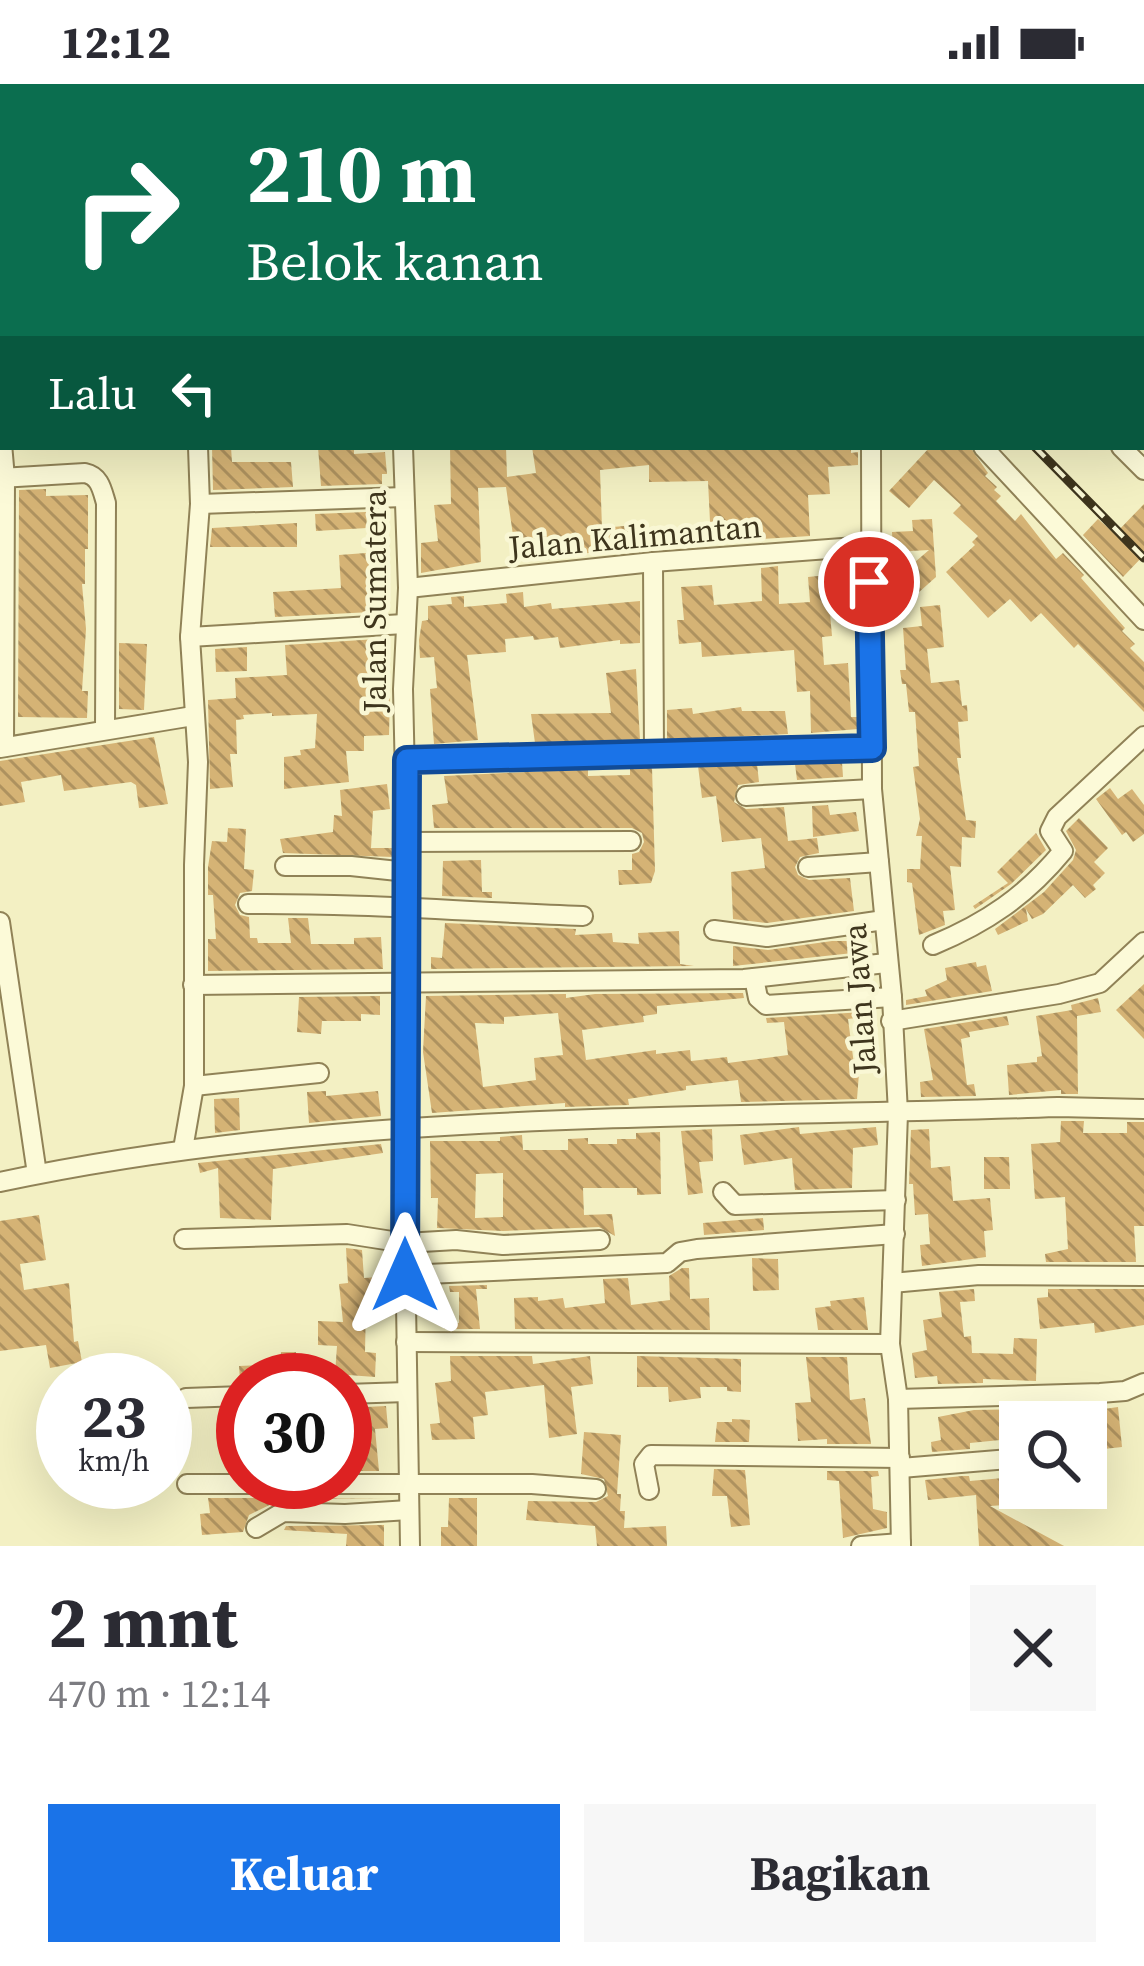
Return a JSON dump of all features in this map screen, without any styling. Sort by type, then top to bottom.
[{"type":"street","points":[[183,1150],[194,1086],[198,761],[190,637],[200,503],[198,450]]},
{"type":"street","name":"Jalan Sumatera","points":[[403,450],[408,588],[404,624],[408,842],[405,1275],[410,1546]]},
{"type":"street","name":"Jalan Jawa","points":[[871,450],[872,789],[898,1113],[890,1344],[898,1399],[901,1544]]},
{"type":"street","points":[[986,450],[1144,620]]},
{"type":"street","points":[[105,730],[106,503],[101,486],[85,473],[3,478],[2,748],[193,716]]},
{"type":"street","points":[[200,503],[404,496]]},
{"type":"street","name":"Jalan Kalimantan","points":[[408,588],[653,562],[868,546]]},
{"type":"street","points":[[653,562],[654,753]]},
{"type":"street","points":[[190,637],[404,624]]},
{"type":"street","points":[[933,945],[998,914],[1037,883],[1063,851],[1050,831],[1057,818],[1144,736]]},
{"type":"street","points":[[407,760],[872,748]]},
{"type":"street","points":[[746,796],[872,789]]},
{"type":"street","points":[[408,842],[631,841]]},
{"type":"street","points":[[808,867],[879,862]]},
{"type":"street","points":[[285,866],[406,872]]},
{"type":"street","points":[[248,904],[355,903],[408,910],[583,916]]},
{"type":"street","points":[[714,930],[767,937],[884,920]]},
{"type":"street","points":[[0,922],[37,1174]]},
{"type":"street","points":[[804,933],[807,972]]},
{"type":"street","points":[[891,1021],[1100,983],[1144,942]]},
{"type":"street","points":[[193,985],[612,983],[754,978],[886,963]]},
{"type":"street","points":[[754,978],[758,998],[766,1005],[892,997]]},
{"type":"street","points":[[194,1086],[319,1073]]},
{"type":"street","points":[[0,1182],[280,1137],[406,1128],[1058,1107],[1144,1109]]},
{"type":"street","points":[[724,1192],[735,1205],[896,1200]]},
{"type":"street","points":[[184,1239],[347,1234],[405,1243],[600,1240]]},
{"type":"street","points":[[405,1275],[667,1263],[680,1252],[697,1249],[895,1234]]},
{"type":"street","points":[[892,1283],[979,1275],[1144,1276]]},
{"type":"street","points":[[406,1342],[890,1344]]},
{"type":"street","points":[[898,1399],[1100,1393],[1126,1391],[1144,1383]]},
{"type":"street","points":[[372,1393],[407,1392]]},
{"type":"street","points":[[649,1490],[644,1464],[651,1455],[900,1463],[999,1458]]},
{"type":"street","points":[[192,1484],[596,1489]]},
{"type":"street","points":[[256,1528],[283,1512],[409,1510]]},
{"type":"street","points":[[861,1546],[901,1544]]},
{"type":"building","points":[[212,450],[231,450],[232,462],[291,462],[293,487],[213,490]]},
{"type":"building","points":[[318,450],[385,452],[387,474],[382,474],[382,484],[321,486]]},
{"type":"building","points":[[450,450],[506,450],[507,477],[536,473],[532,450],[858,452],[858,465],[828,467],[830,494],[808,495],[810,536],[711,542],[708,481],[649,482],[649,465],[600,470],[602,528],[646,524],[648,549],[544,560],[542,538],[514,542],[506,487],[478,488],[481,562],[421,573],[421,543],[438,541],[434,505],[451,504]]},
{"type":"building","points":[[927,450],[972,450],[988,473],[985,476],[997,487],[994,490],[1001,496],[996,501],[1015,521],[1021,514],[1056,559],[1063,553],[1125,628],[1122,631],[1135,644],[1130,648],[1144,662],[1144,712],[1041,613],[1031,622],[1010,599],[988,618],[946,572],[975,545],[972,542],[978,536],[953,513],[961,505],[934,480],[909,508],[889,491]]},
{"type":"building","points":[[46,489],[46,496],[88,495],[88,549],[82,584],[86,629],[82,691],[88,691],[87,718],[18,717],[19,490]]},
{"type":"building","points":[[1144,504],[1144,555],[1123,577],[1083,535],[1098,519],[1115,534]]},
{"type":"building","points":[[366,512],[367,528],[316,531],[315,514]]},
{"type":"building","points":[[932,519],[936,577],[918,593],[901,574],[929,550],[893,552],[892,532],[913,531],[912,520]]},
{"type":"building","points":[[297,523],[297,547],[210,547],[212,528]]},
{"type":"building","points":[[379,552],[381,596],[371,597],[371,612],[275,617],[273,592],[341,588],[339,555]]},
{"type":"building","points":[[778,566],[779,604],[810,602],[808,577],[828,575],[828,568],[852,572],[856,611],[830,613],[832,636],[822,637],[824,665],[848,663],[851,717],[858,717],[858,729],[811,733],[810,691],[797,692],[794,650],[702,657],[701,642],[679,644],[677,620],[684,620],[681,587],[712,585],[714,605],[762,601],[761,568]]},
{"type":"building","points":[[523,592],[524,607],[640,601],[640,643],[620,644],[620,640],[560,648],[558,637],[534,640],[533,636],[505,639],[506,652],[467,655],[478,740],[434,744],[430,689],[437,688],[434,657],[420,658],[419,640],[428,606],[452,604],[451,597],[464,596],[464,607],[507,603],[506,594]]},
{"type":"building","points":[[940,605],[944,647],[927,649],[931,683],[959,680],[962,706],[967,705],[968,721],[958,722],[961,758],[957,758],[966,820],[976,821],[975,838],[962,837],[961,867],[950,866],[955,910],[943,911],[945,925],[919,935],[907,869],[920,869],[922,836],[916,836],[920,819],[913,767],[919,766],[915,712],[909,712],[900,670],[906,670],[903,628],[922,626],[920,607]]},
{"type":"building","points":[[377,639],[379,665],[371,666],[373,696],[390,695],[389,735],[364,736],[364,751],[346,751],[349,782],[284,789],[284,757],[315,748],[317,714],[272,713],[236,720],[237,754],[230,754],[233,787],[210,789],[208,700],[236,698],[235,678],[287,675],[285,645]]},
{"type":"building","points":[[119,643],[147,644],[144,710],[119,709]]},
{"type":"building","points":[[247,647],[247,671],[216,672],[215,649]]},
{"type":"building","points":[[636,669],[640,740],[535,743],[531,714],[611,713],[606,673]]},
{"type":"building","points":[[741,707],[742,711],[785,711],[788,734],[667,740],[667,710],[692,708],[693,714]]},
{"type":"building","points":[[154,737],[168,804],[139,808],[136,785],[131,782],[64,791],[61,775],[21,782],[25,802],[0,806],[0,761]]},
{"type":"building","points":[[842,762],[843,777],[797,780],[795,764]]},
{"type":"building","points":[[757,764],[759,782],[738,785],[734,802],[746,809],[784,807],[788,841],[817,838],[819,853],[800,857],[795,867],[798,875],[809,880],[850,878],[854,911],[767,923],[733,919],[731,872],[765,868],[761,838],[722,842],[716,796],[702,798],[698,766]]},
{"type":"building","points":[[652,767],[655,871],[651,883],[619,885],[618,870],[632,870],[632,854],[644,842],[642,833],[632,828],[434,828],[432,805],[448,803],[444,776],[588,769],[588,776],[630,775],[630,768]]},
{"type":"building","points":[[387,784],[390,809],[373,811],[371,848],[393,848],[393,857],[283,853],[280,839],[333,832],[334,815],[342,816],[340,790]]},
{"type":"building","points":[[1110,788],[1118,799],[1132,789],[1144,805],[1144,834],[1133,842],[1126,832],[1122,835],[1096,799]]},
{"type":"building","points":[[828,805],[830,815],[856,812],[859,831],[813,837],[812,806]]},
{"type":"building","points":[[1079,818],[1108,848],[1094,862],[1105,873],[1093,885],[1096,889],[1085,898],[1073,885],[1043,914],[1032,919],[1026,909],[1028,921],[998,935],[995,929],[1044,892],[1073,860],[1076,850],[1066,831]]},
{"type":"building","points":[[228,828],[246,829],[244,869],[254,870],[252,891],[240,893],[235,905],[240,915],[249,917],[250,938],[257,938],[258,943],[291,943],[288,918],[308,918],[311,944],[354,944],[354,938],[381,937],[383,969],[208,971],[208,939],[216,939],[208,867],[212,841],[227,842]]},
{"type":"building","points":[[1036,833],[1046,850],[1011,884],[975,909],[1008,883],[997,872]]},
{"type":"building","points":[[481,860],[482,892],[492,892],[492,898],[442,896],[443,861]]},
{"type":"building","points":[[445,923],[576,929],[575,935],[612,933],[613,942],[639,944],[638,933],[679,931],[680,964],[694,966],[431,969],[431,957],[442,958]]},
{"type":"building","points":[[853,941],[853,953],[733,966],[733,946],[768,950]]},
{"type":"building","points":[[976,962],[977,967],[986,965],[992,991],[906,1005],[906,1000],[927,996],[925,990],[947,980],[945,968]]},
{"type":"building","points":[[1144,984],[1144,1039],[1116,1010]]},
{"type":"building","points":[[743,993],[744,998],[657,1006],[657,1014],[643,1016],[644,1022],[582,1030],[586,1060],[656,1050],[656,1054],[690,1050],[691,1061],[727,1057],[728,1063],[788,1055],[784,1022],[767,1023],[766,1018],[864,1012],[864,1017],[848,1019],[855,1072],[859,1073],[857,1099],[741,1102],[738,1080],[628,1099],[629,1105],[565,1107],[565,1103],[432,1113],[423,1052],[426,996],[566,994],[566,998]],"holes":[[[558,1013],[563,1055],[534,1058],[536,1080],[483,1087],[475,1023],[504,1024],[504,1017]]]},
{"type":"building","points":[[380,996],[380,1015],[361,1014],[361,1021],[322,1021],[321,1034],[297,1032],[299,997]]},
{"type":"building","points":[[1098,998],[1101,1012],[1077,1016],[1078,1094],[1061,1094],[1061,1090],[1009,1095],[1007,1065],[1037,1062],[1042,1056],[1036,1016],[1072,1010],[1071,1005]]},
{"type":"building","points":[[1007,1016],[1009,1025],[969,1032],[970,1037],[961,1039],[967,1085],[974,1084],[976,1096],[921,1097],[920,1082],[933,1080],[924,1029]]},
{"type":"building","points":[[326,1091],[326,1096],[378,1091],[381,1116],[309,1123],[307,1092]]},
{"type":"building","points":[[239,1098],[240,1130],[215,1133],[214,1099]]},
{"type":"building","points":[[1061,1121],[1084,1121],[1083,1133],[1127,1133],[1127,1122],[1144,1122],[1144,1226],[1134,1226],[1136,1262],[1046,1262],[1045,1254],[1068,1249],[1065,1197],[1035,1199],[1031,1144],[1060,1142]]},
{"type":"building","points":[[799,1127],[800,1134],[876,1127],[878,1145],[853,1148],[852,1188],[795,1190],[792,1158],[744,1165],[740,1135]]},
{"type":"building","points":[[712,1129],[713,1161],[699,1162],[703,1193],[688,1195],[681,1131]]},
{"type":"building","points":[[929,1129],[931,1168],[950,1166],[953,1201],[990,1198],[993,1230],[984,1231],[986,1257],[922,1266],[920,1245],[930,1244],[928,1214],[915,1215],[913,1184],[909,1184],[911,1130]]},
{"type":"building","points":[[660,1132],[661,1194],[637,1195],[637,1188],[583,1188],[584,1215],[612,1214],[615,1236],[599,1227],[437,1228],[430,1141],[500,1141],[500,1137],[522,1135],[523,1150],[568,1150],[568,1139],[617,1144],[617,1139],[636,1139],[636,1133]],"holes":[[[503,1173],[503,1217],[475,1218],[476,1174]]]},
{"type":"building","points":[[381,1144],[383,1153],[273,1169],[271,1220],[220,1218],[218,1168],[200,1173],[198,1163]]},
{"type":"building","points":[[984,1157],[1009,1157],[1010,1189],[984,1189]]},
{"type":"building","points":[[39,1215],[46,1260],[20,1264],[24,1290],[69,1283],[74,1342],[78,1341],[80,1353],[47,1353],[46,1345],[0,1351],[0,1221]]},
{"type":"building","points":[[763,1218],[764,1230],[704,1235],[703,1223]]},
{"type":"building","points":[[346,1248],[362,1250],[364,1278],[392,1276],[392,1302],[366,1305],[365,1352],[376,1353],[375,1377],[372,1353],[336,1353],[337,1346],[318,1345],[318,1321],[343,1322],[339,1284],[348,1283]]},
{"type":"building","points":[[752,1258],[778,1259],[779,1290],[753,1291]]},
{"type":"building","points":[[689,1268],[690,1299],[709,1298],[710,1330],[515,1329],[514,1298],[563,1298],[565,1308],[605,1303],[603,1279],[628,1278],[631,1305],[670,1300],[669,1276]]},
{"type":"building","points":[[487,1285],[487,1289],[476,1289],[480,1329],[444,1329],[445,1322],[459,1323],[459,1292],[450,1292],[449,1286]]},
{"type":"building","points":[[974,1289],[975,1301],[960,1302],[964,1337],[971,1336],[972,1353],[1013,1354],[1014,1338],[1037,1339],[1036,1381],[983,1379],[983,1383],[938,1384],[937,1376],[915,1378],[912,1353],[927,1350],[923,1320],[942,1317],[939,1292]]},
{"type":"building","points":[[1048,1289],[1144,1289],[1144,1325],[1095,1333],[1094,1323],[1040,1329],[1037,1298],[1048,1297]]},
{"type":"building","points":[[864,1297],[868,1330],[818,1330],[815,1308]]},
{"type":"building","points":[[450,1356],[532,1356],[533,1364],[590,1356],[593,1384],[571,1387],[577,1434],[549,1438],[544,1385],[485,1392],[488,1415],[473,1417],[475,1439],[432,1440],[430,1424],[440,1423],[435,1383],[451,1381]]},
{"type":"building","points":[[637,1356],[741,1359],[741,1392],[700,1387],[701,1398],[669,1402],[668,1387],[637,1387]]},
{"type":"building","points":[[806,1357],[847,1357],[850,1400],[865,1398],[871,1444],[798,1441],[795,1403],[811,1402]]},
{"type":"building","points":[[386,1406],[388,1428],[375,1429],[379,1471],[372,1471],[372,1407]]},
{"type":"building","points":[[1118,1407],[1122,1447],[1107,1449],[1107,1409]]},
{"type":"building","points":[[999,1410],[999,1440],[970,1443],[970,1449],[932,1452],[931,1442],[941,1440],[938,1417]]},
{"type":"building","points":[[750,1420],[749,1442],[715,1442],[717,1422]]},
{"type":"building","points":[[584,1432],[621,1435],[617,1494],[621,1494],[620,1511],[625,1511],[624,1528],[666,1526],[667,1546],[597,1546],[595,1526],[526,1520],[528,1501],[596,1502],[608,1496],[604,1479],[581,1474]]},
{"type":"building","points":[[714,1469],[745,1470],[750,1525],[731,1527],[727,1496],[712,1496]]},
{"type":"building","points":[[827,1471],[878,1471],[879,1476],[871,1477],[873,1509],[887,1512],[887,1528],[843,1538],[839,1481],[827,1480]]},
{"type":"building","points":[[999,1478],[999,1505],[990,1506],[1064,1546],[979,1546],[976,1495],[928,1500],[925,1480]]},
{"type":"building","points":[[208,1498],[216,1498],[216,1509],[261,1509],[249,1515],[243,1532],[202,1535],[200,1514],[210,1513]]},
{"type":"building","points":[[449,1498],[477,1498],[477,1546],[441,1546],[441,1527],[448,1527]]},
{"type":"building","points":[[384,1525],[384,1546],[346,1546],[347,1534],[284,1530],[286,1526]]},
{"type":"railway","points":[[1038,450],[1144,558]]},
{"type":"route","points":[[405,1275],[407,760],[872,748],[869,582]]}]
